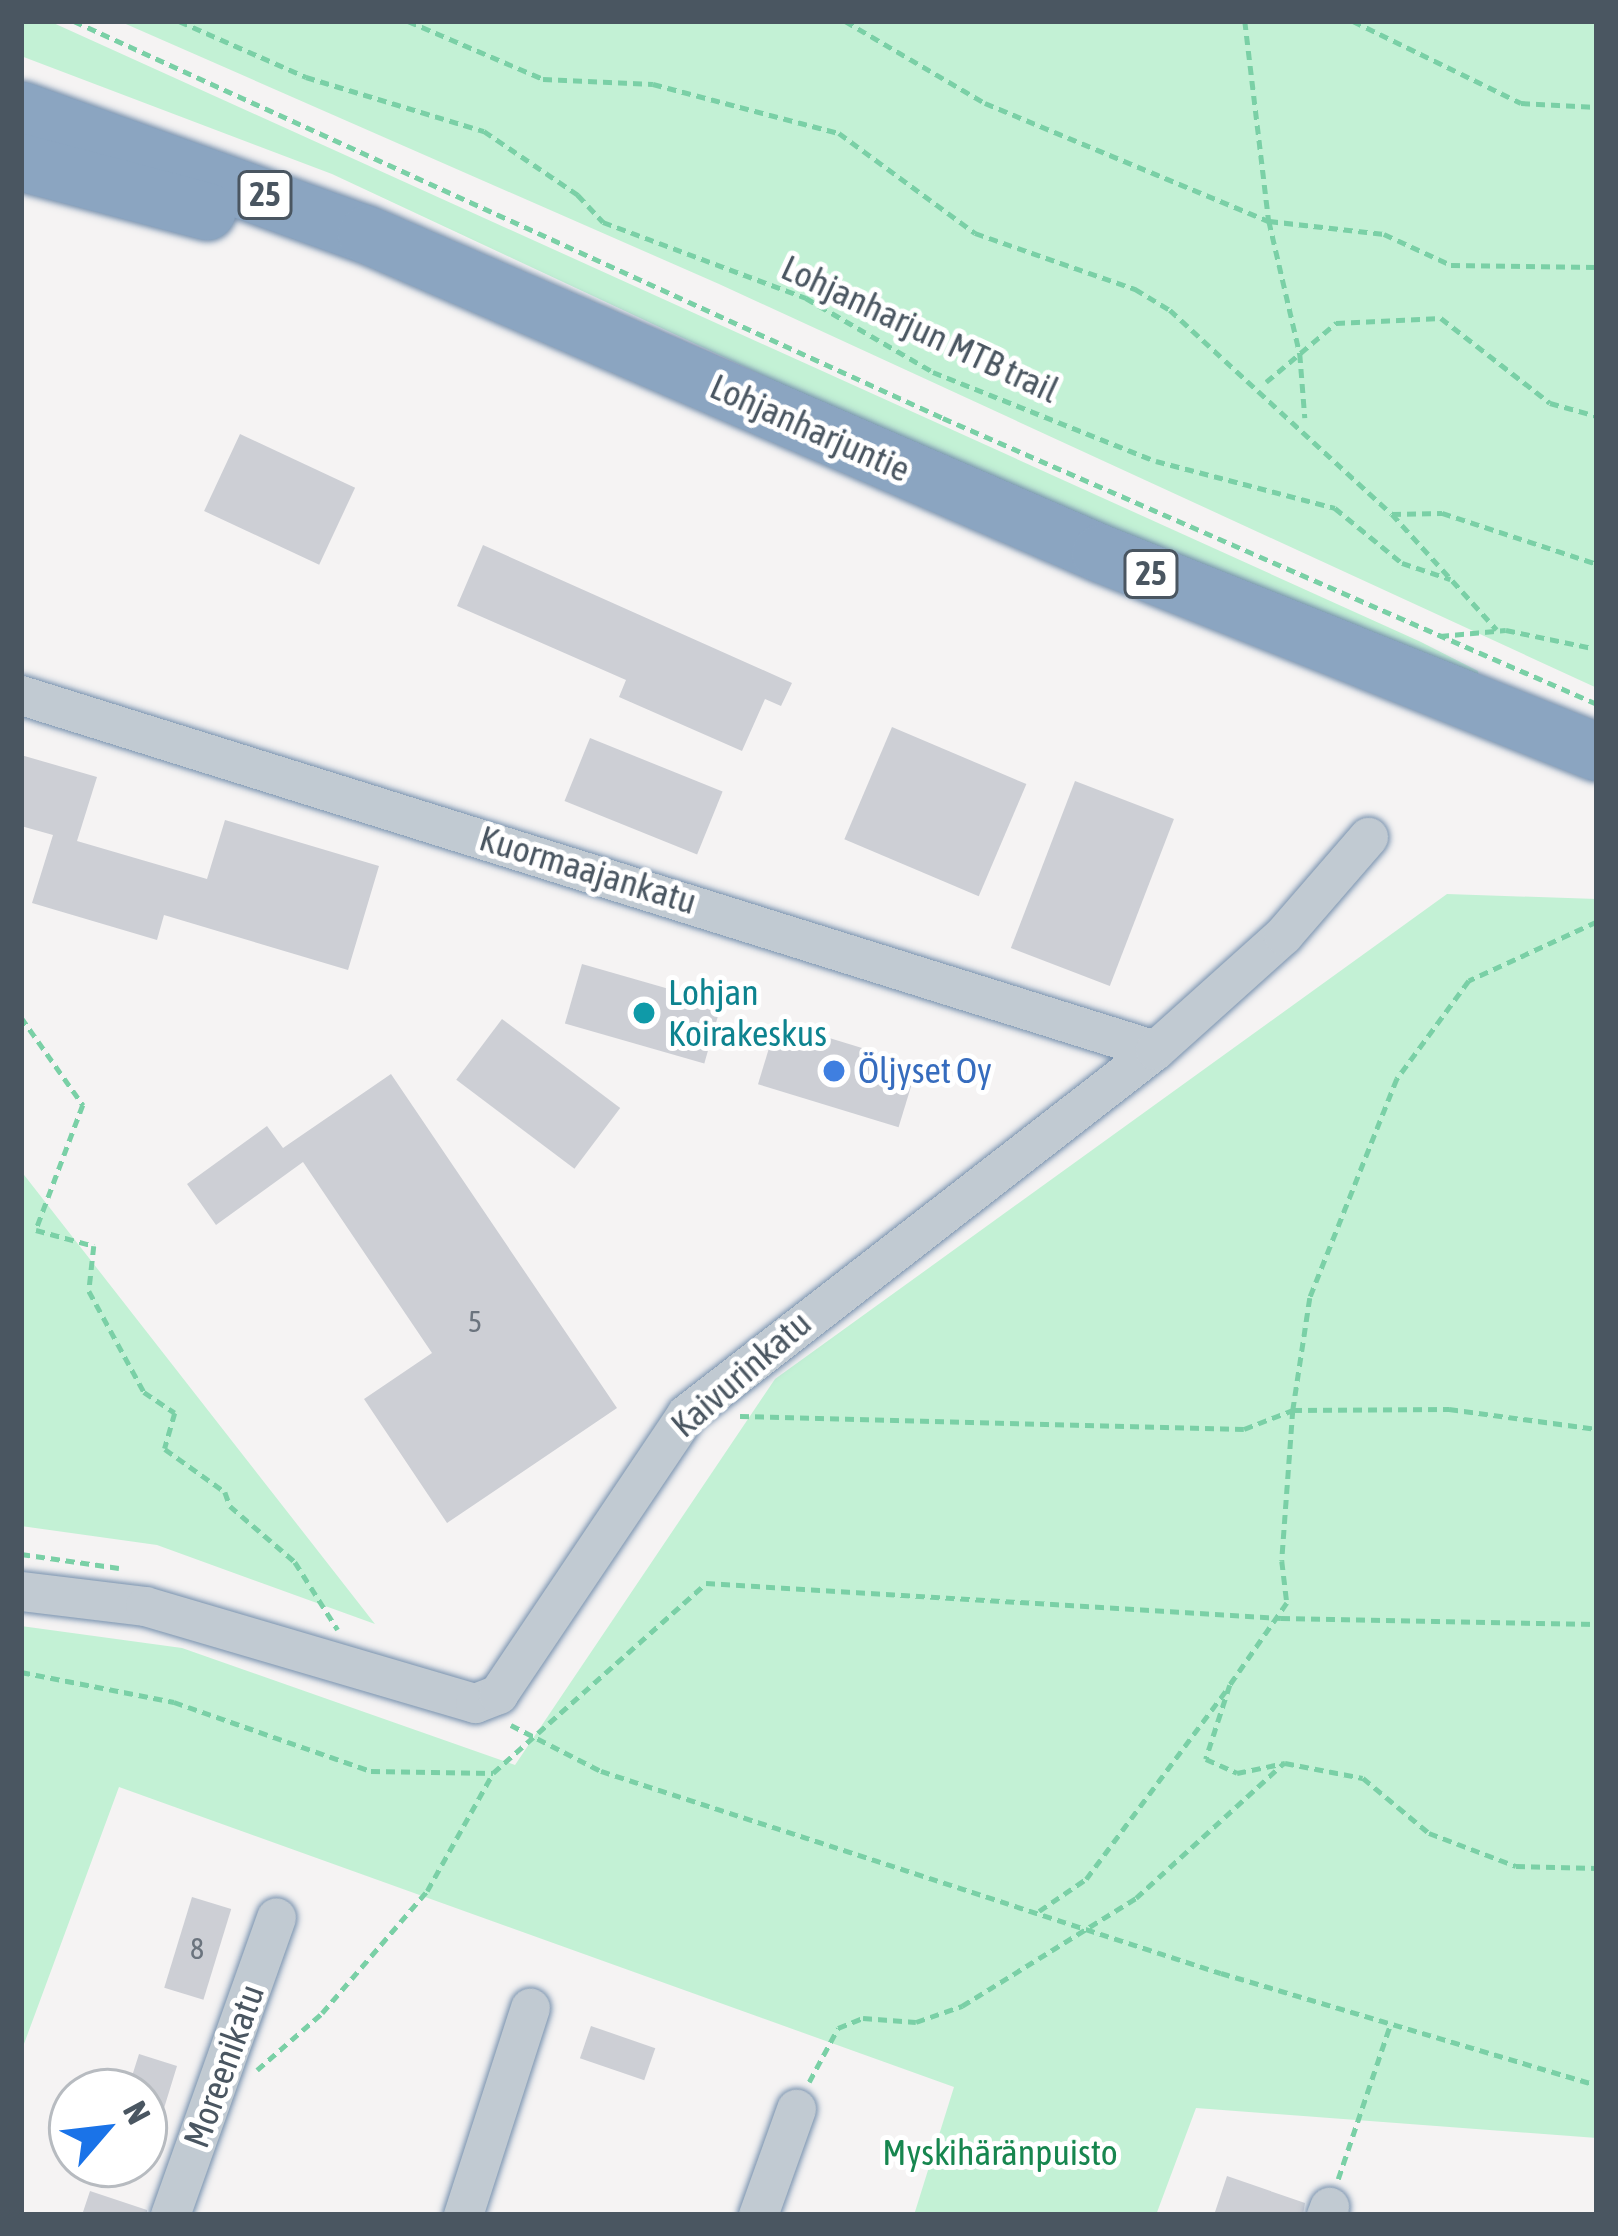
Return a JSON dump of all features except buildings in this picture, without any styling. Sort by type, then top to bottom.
[{"type":"highway","points":[[21,77],[274,174],[505,293]]},
{"type":"highway","name":"Lohjanharjuntie","points":[[21,110],[268,196],[505,293],[1100,553],[1597,752]]},
{"type":"highway","points":[[21,162],[265,227],[711,383]]},
{"type":"street","name":"Kuormaajankatu","points":[[21,695],[1155,1050]]},
{"type":"street","name":"Kaivurinkatu","points":[[486,1700],[510,1681],[549,1609],[686,1414],[1155,1050],[1283,934],[1368,837]]},
{"type":"street","points":[[21,1591],[145,1606],[486,1700]]},
{"type":"street","name":"Moreenikatu","points":[[170,2215],[276,1917]]},
{"type":"street","points":[[463,2215],[530,2008]]},
{"type":"street","points":[[758,2215],[796,2108]]},
{"type":"path","points":[[74,21],[1434,636],[1597,704]]},
{"type":"path","name":"Lohjanharjun MTB trail","points":[[179,21],[306,77],[484,131],[578,194],[603,222],[806,298],[933,372],[1156,461],[1335,508],[1402,563],[1450,579]]},
{"type":"path","points":[[408,21],[543,79],[653,84],[839,133],[975,233],[1135,289],[1170,310],[1391,514],[1498,631]]},
{"type":"path","points":[[560,21],[656,21]]},
{"type":"path","points":[[845,21],[986,103],[1269,221],[1384,234],[1451,266],[1597,267]]},
{"type":"path","points":[[1245,21],[1269,221],[1300,354],[1305,418]]},
{"type":"path","points":[[1353,21],[1521,103],[1597,107]]},
{"type":"path","points":[[1266,382],[1336,323],[1441,318],[1550,403],[1597,416]]},
{"type":"path","points":[[1391,514],[1442,513],[1597,564]]},
{"type":"path","points":[[1434,636],[1506,630],[1597,651]]},
{"type":"path","points":[[1039,1911],[1086,1879],[1281,1618],[1293,1410],[1310,1298],[1397,1079],[1469,981],[1597,922]]},
{"type":"path","points":[[21,1017],[83,1105],[37,1230],[94,1246],[89,1292],[144,1392],[175,1413],[165,1449],[225,1492],[230,1506],[295,1562],[341,1634]]},
{"type":"path","points":[[686,1414],[1244,1429],[1293,1410],[1449,1409],[1597,1429]]},
{"type":"path","points":[[207,2114],[322,2013],[427,1891],[493,1773],[524,1738],[608,1675],[706,1583],[1281,1618],[1597,1624]]},
{"type":"path","points":[[21,1672],[174,1702],[371,1771],[493,1773]]},
{"type":"path","points":[[1230,1685],[1206,1760],[1237,1773],[1285,1763],[1363,1778],[1429,1833],[1516,1866],[1597,1868]]},
{"type":"path","points":[[486,1700],[524,1738],[602,1771],[1597,2085]]},
{"type":"path","points":[[796,2108],[838,2028],[862,2018],[916,2022],[962,2006],[1136,1898],[1285,1763]]},
{"type":"path","points":[[1327,2211],[1391,2023]]},
{"type":"green space","points":[[21,21],[49,21],[1421,642],[1478,671],[1480,686],[871,426],[332,174],[21,56]]},
{"type":"green space","points":[[119,21],[1597,21],[1597,688],[719,284]]},
{"type":"green space","name":"Myskihäränpuisto","points":[[1447,894],[1597,899],[1597,2138],[1196,2108],[1156,2215],[914,2215],[954,2087],[119,1787],[21,2052],[21,1626],[182,1648],[515,1765],[775,1379]]},
{"type":"green space","points":[[21,1171],[375,1624],[157,1545],[21,1526]]},
{"type":"place","name":"Lohjan Koirakeskus","points":[[644,1013]]},
{"type":"place","name":"Öljyset Oy","points":[[834,1071]]}]
